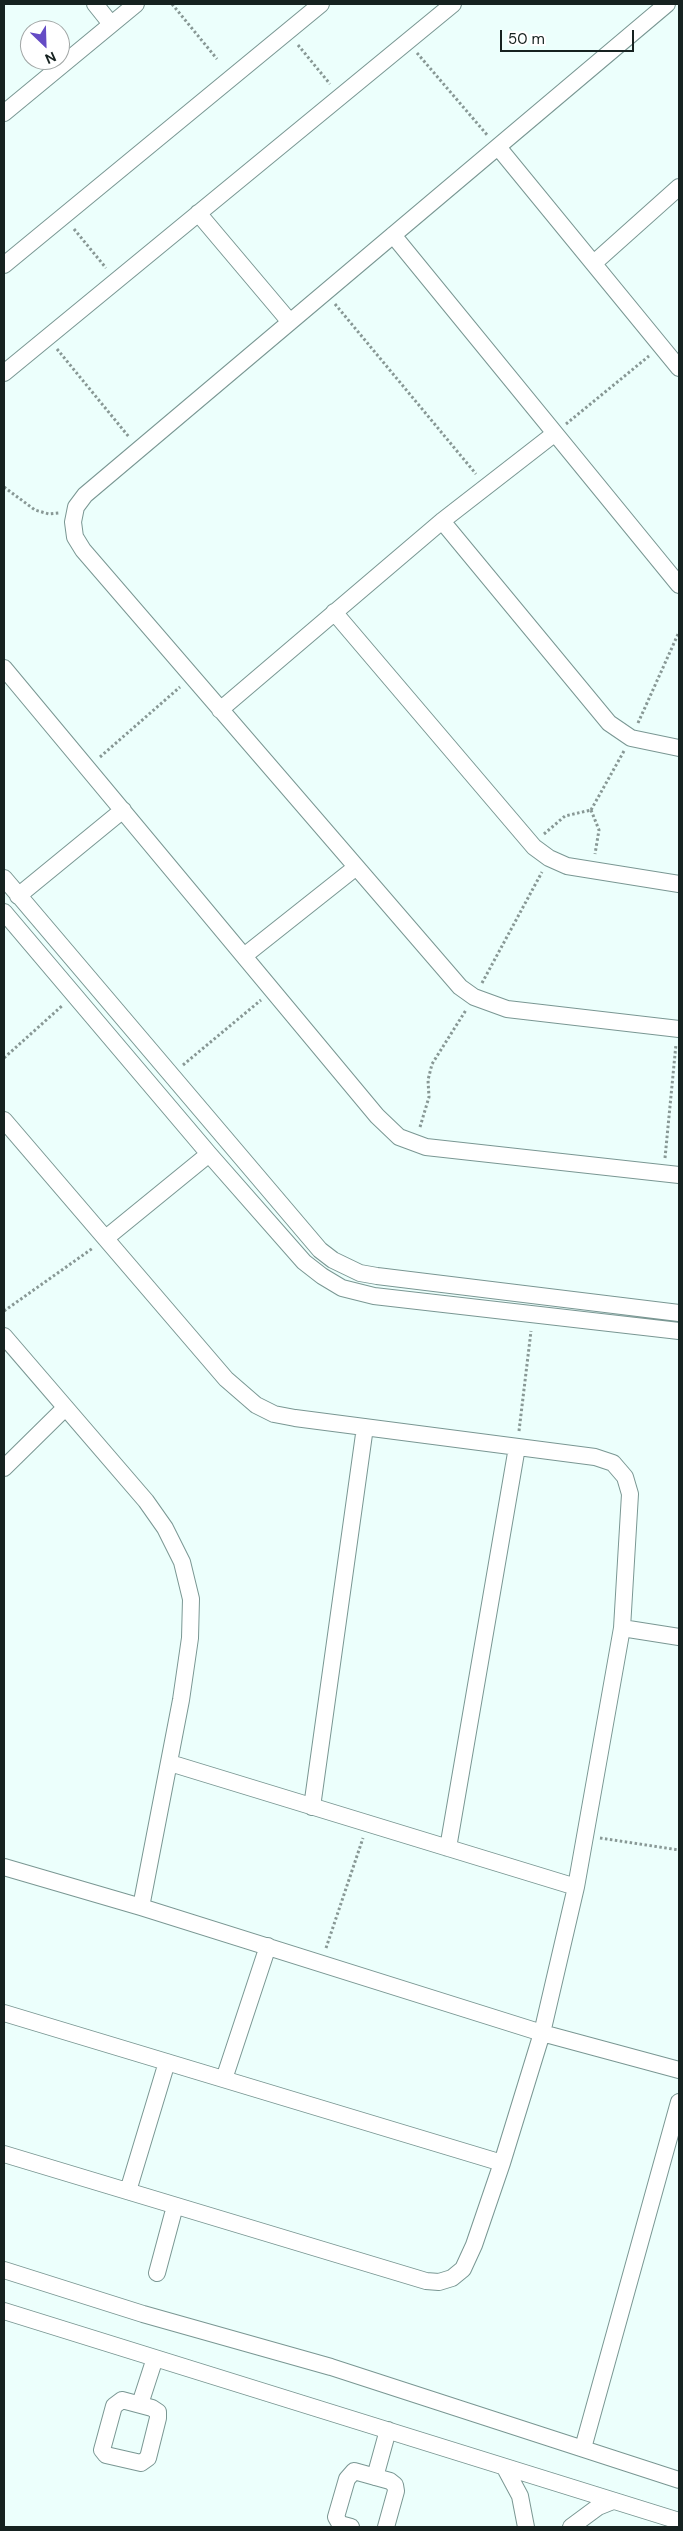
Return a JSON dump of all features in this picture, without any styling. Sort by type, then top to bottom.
[{"type":"street","points":[[94,4],[111,24]]},
{"type":"street","points":[[4,113],[136,4]]},
{"type":"street","points":[[4,265],[321,4]]},
{"type":"street","points":[[4,373],[453,4]]},
{"type":"street","points":[[667,4],[85,495],[76,507],[73,522],[75,537],[83,550],[448,975],[474,998],[507,1009],[678,1029]]},
{"type":"street","points":[[498,147],[679,368]]},
{"type":"street","points":[[594,263],[679,187]]},
{"type":"street","points":[[198,213],[290,322]]},
{"type":"street","points":[[393,235],[679,585]]},
{"type":"street","points":[[220,710],[442,521],[554,434]]},
{"type":"street","points":[[442,521],[610,723],[631,738],[679,748]]},
{"type":"street","points":[[334,612],[534,848],[567,866],[679,884]]},
{"type":"street","points":[[4,668],[386,1127],[398,1137],[413,1144],[440,1149],[671,1174]]},
{"type":"street","points":[[18,896],[123,810]]},
{"type":"street","points":[[244,956],[355,868]]},
{"type":"street","points":[[4,878],[320,1250],[345,1267],[377,1276],[679,1313]]},
{"type":"street","points":[[4,912],[73,996],[209,1154],[304,1262],[322,1276],[342,1288],[374,1296],[679,1331]]},
{"type":"street","points":[[119,1050],[136,1034]]},
{"type":"street","points":[[4,1120],[226,1379],[256,1405],[274,1414],[595,1457],[612,1463],[625,1476],[630,1494],[622,1628],[576,1888],[542,2033],[502,2162],[474,2245],[463,2269],[452,2278],[439,2282],[426,2281],[4,2154]]},
{"type":"street","points":[[106,1238],[209,1154]]},
{"type":"street","points":[[4,1336],[146,1500],[165,1528],[182,1562],[191,1600],[190,1638],[170,1763],[141,1907]]},
{"type":"street","points":[[4,1468],[65,1408]]},
{"type":"street","points":[[312,1807],[365,1427]]},
{"type":"street","points":[[448,1848],[517,1447]]},
{"type":"street","points":[[622,1628],[679,1637]]},
{"type":"street","points":[[170,1763],[576,1888]]},
{"type":"street","points":[[4,1867],[268,1946],[542,2033],[679,2070]]},
{"type":"street","points":[[224,2079],[268,1946]]},
{"type":"street","points":[[4,2013],[502,2162]]},
{"type":"street","points":[[128,2192],[167,2062]]},
{"type":"street","points":[[583,2448],[679,2102]]},
{"type":"street","points":[[157,2273],[175,2206]]},
{"type":"street","points":[[4,2270],[143,2314],[331,2366],[679,2480]]},
{"type":"street","points":[[4,2311],[679,2521]]},
{"type":"street","points":[[140,2404],[155,2358]]},
{"type":"street","points":[[375,2477],[388,2430]]},
{"type":"street","points":[[505,2468],[520,2496],[526,2527]]},
{"type":"street","points":[[351,2527],[338,2522],[336,2517],[348,2475],[354,2471],[393,2482],[396,2488],[386,2527]]},
{"type":"street","points":[[571,2527],[598,2507],[613,2501]]},
{"type":"path","points":[[172,4],[217,59]]},
{"type":"path","points":[[287,32],[340,96]]},
{"type":"path","points":[[407,41],[498,147]]},
{"type":"path","points":[[63,216],[116,281]]},
{"type":"path","points":[[325,292],[486,486]]},
{"type":"path","points":[[47,338],[139,449]]},
{"type":"path","points":[[554,434],[661,347]]},
{"type":"path","points":[[4,486],[35,510],[49,514],[63,513],[76,507]]},
{"type":"path","points":[[88,769],[192,677]]},
{"type":"path","points":[[534,848],[553,824],[565,816],[591,810],[597,820],[598,842],[587,870]]},
{"type":"path","points":[[171,1075],[272,990]]},
{"type":"path","points":[[4,1058],[73,996]]},
{"type":"path","points":[[671,1174],[678,1029]]},
{"type":"path","points":[[4,1311],[106,1238]]},
{"type":"path","points":[[517,1447],[533,1314]]},
{"type":"path","points":[[322,1963],[368,1824]]},
{"type":"path","points":[[585,1836],[679,1850]]}]
